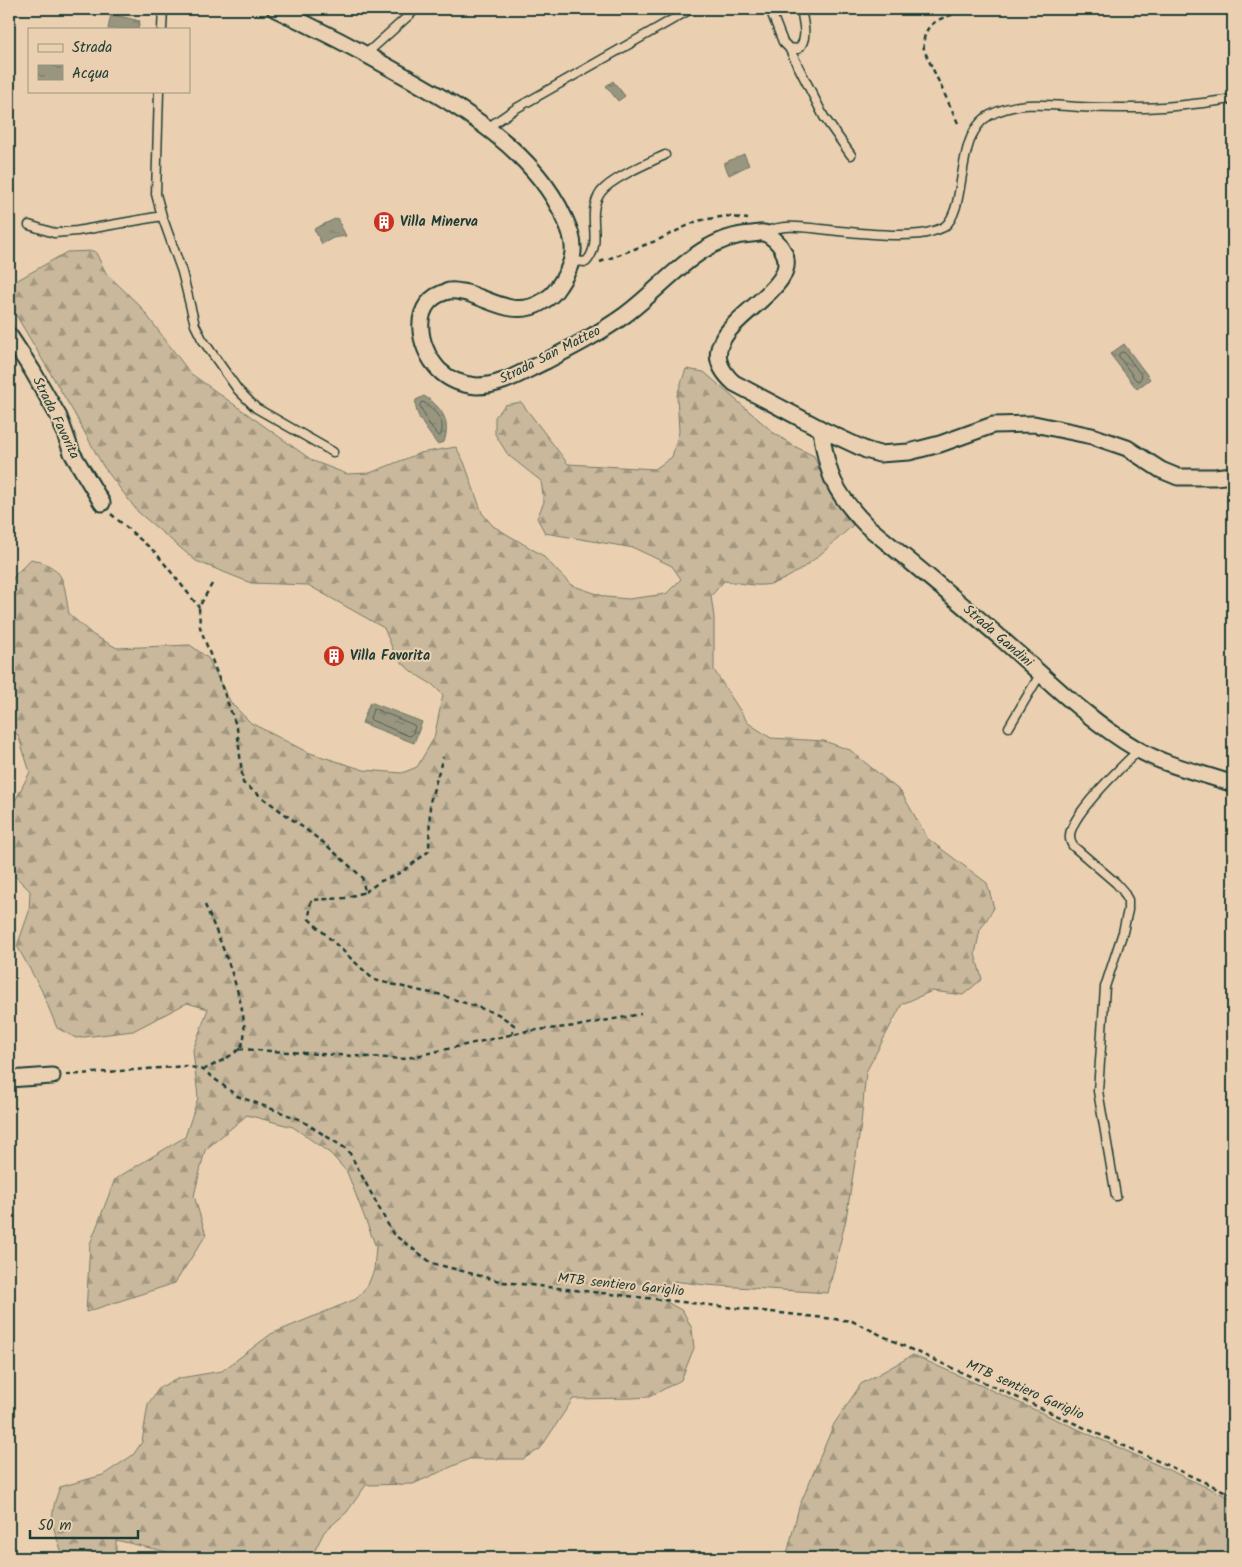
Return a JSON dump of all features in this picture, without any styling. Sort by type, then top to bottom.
[{"type":"street","name":"Strada San Matteo","points":[[275,9],[366,54],[446,99],[487,128],[523,160],[540,178],[557,201],[570,230],[579,262],[552,295],[536,306],[523,310],[509,309],[459,291],[448,291],[435,298],[426,306],[419,324],[421,340],[426,354],[444,374],[456,382],[482,386],[499,382],[593,336],[627,314],[697,254],[713,244],[744,234],[764,233]]},
{"type":"street","points":[[764,233],[774,239],[782,248],[786,258],[785,271],[780,281],[772,290],[735,323],[726,334],[721,344],[719,355],[721,366],[726,376],[734,383],[821,429],[866,450],[879,454],[890,454],[909,452],[940,444],[994,425],[1034,424],[1092,436],[1127,448],[1161,470],[1178,477],[1233,475]]},
{"type":"street","name":"Strada Favorita","points":[[9,335],[59,417],[72,453],[102,503]]},
{"type":"street","name":"Strada Gandini","points":[[821,429],[825,458],[839,494],[867,526],[976,616],[1111,732],[1138,750],[1233,784]]},
{"type":"street","points":[[9,1080],[52,1076]]},
{"type":"lane","points":[[162,28],[164,9]]},
{"type":"lane","points":[[366,54],[416,9]]},
{"type":"lane","points":[[487,128],[515,109],[691,9]]},
{"type":"lane","points":[[770,9],[783,42],[789,48],[824,116],[851,155]]},
{"type":"lane","points":[[789,48],[798,49],[805,39],[801,9]]},
{"type":"lane","points":[[159,92],[156,194],[182,272],[195,325],[202,339],[238,390],[256,408],[333,452]]},
{"type":"lane","points":[[764,233],[778,227],[784,227],[872,235],[910,235],[929,233],[944,227],[951,218],[956,206],[964,159],[979,123],[989,115],[1009,107],[1028,104],[1141,108],[1233,99]]},
{"type":"lane","points":[[579,262],[592,255],[595,246],[593,214],[596,199],[602,190],[665,155]]},
{"type":"lane","points":[[29,225],[54,232],[77,231],[162,216]]},
{"type":"lane","points":[[1009,727],[1041,673]]},
{"type":"lane","points":[[1116,1196],[1098,1091],[1106,987],[1123,932],[1128,910],[1128,900],[1116,883],[1073,846],[1070,841],[1070,835],[1072,827],[1089,803],[1138,750]]},
{"type":"path","points":[[958,123],[924,50],[923,40],[924,33],[936,21],[972,9]]},
{"type":"path","points":[[579,262],[600,262],[658,240],[697,220],[726,216],[760,221],[764,233]]},
{"type":"path","points":[[102,503],[113,517],[156,553],[199,607]]},
{"type":"path","points":[[212,584],[199,607],[200,627],[237,728],[243,783],[324,843],[356,871],[362,877],[365,892]]},
{"type":"path","points":[[443,757],[430,802],[429,851],[402,872],[381,881],[365,892],[345,898],[311,900],[309,919],[374,980],[438,994],[498,1014],[514,1024],[512,1035]]},
{"type":"path","points":[[203,1070],[239,1049],[245,1039],[242,1008],[221,943],[205,905]]},
{"type":"path","points":[[239,1049],[403,1059],[527,1031],[578,1026],[640,1014]]},
{"type":"path","name":"MTB sentiero Gariglio","points":[[52,1076],[187,1066],[203,1070],[237,1096],[299,1119],[348,1150],[393,1234],[432,1263],[503,1282],[852,1321],[1233,1496]]},
{"type":"green space","points":[[95,251],[106,273],[140,306],[190,373],[313,461],[347,474],[370,473],[420,453],[456,447],[464,462],[482,513],[493,526],[542,555],[571,585],[606,597],[629,599],[666,594],[681,579],[672,566],[634,548],[545,533],[537,518],[544,502],[541,481],[508,455],[495,434],[495,417],[505,405],[521,402],[568,464],[655,469],[672,457],[679,432],[677,395],[686,369],[704,372],[774,433],[814,456],[831,492],[853,525],[811,562],[786,578],[763,585],[724,581],[711,596],[714,617],[714,670],[748,723],[771,738],[824,741],[850,750],[901,792],[928,839],[987,883],[994,908],[980,930],[975,954],[982,979],[963,995],[932,991],[902,1004],[866,1072],[861,1124],[846,1219],[828,1293],[673,1281],[665,1301],[683,1311],[692,1329],[694,1348],[681,1380],[649,1397],[573,1399],[540,1449],[523,1459],[469,1459],[413,1484],[366,1485],[347,1512],[324,1532],[311,1558],[179,1558],[180,1555],[116,1540],[116,1558],[64,1558],[54,1531],[54,1508],[60,1487],[103,1475],[133,1455],[142,1442],[148,1404],[160,1387],[180,1378],[222,1371],[271,1334],[356,1299],[368,1285],[374,1270],[376,1247],[347,1172],[331,1154],[293,1127],[247,1115],[205,1150],[194,1196],[206,1235],[175,1283],[86,1312],[90,1244],[115,1179],[185,1137],[198,1098],[193,1050],[208,1009],[187,1003],[133,1031],[76,1038],[57,1028],[41,989],[17,946],[29,912],[30,891],[9,870],[9,806],[15,801],[30,772],[18,735],[9,728],[9,585],[16,574],[31,559],[51,567],[57,572],[64,585],[69,614],[93,635],[117,648],[190,645],[208,658],[231,703],[251,723],[307,752],[364,770],[402,773],[417,767],[434,738],[443,695],[433,685],[412,672],[396,657],[384,628],[308,585],[251,583],[196,561],[138,512],[103,466],[10,305],[9,285],[67,252]]},
{"type":"green space","points":[[913,1355],[1233,1499],[1233,1558],[786,1558],[799,1507],[834,1424],[861,1384]]},
{"type":"water","points":[[111,14],[140,21],[138,28],[108,28]]},
{"type":"water","points":[[613,81],[625,96],[618,101],[606,86]]},
{"type":"water","points":[[744,154],[749,165],[729,175],[724,163]]},
{"type":"water","points":[[337,218],[346,236],[333,238],[322,244],[314,229]]},
{"type":"water","points":[[1124,344],[1150,379],[1137,389],[1110,354]]},
{"type":"water","points":[[424,396],[436,405],[443,415],[446,428],[444,442],[437,444],[419,417],[416,400]]},
{"type":"water","points":[[370,702],[422,722],[414,743],[362,723]]},
{"type":"place","name":"Villa Minerva","points":[[384,222]]},
{"type":"place","name":"Villa Favorita","points":[[334,656]]}]
